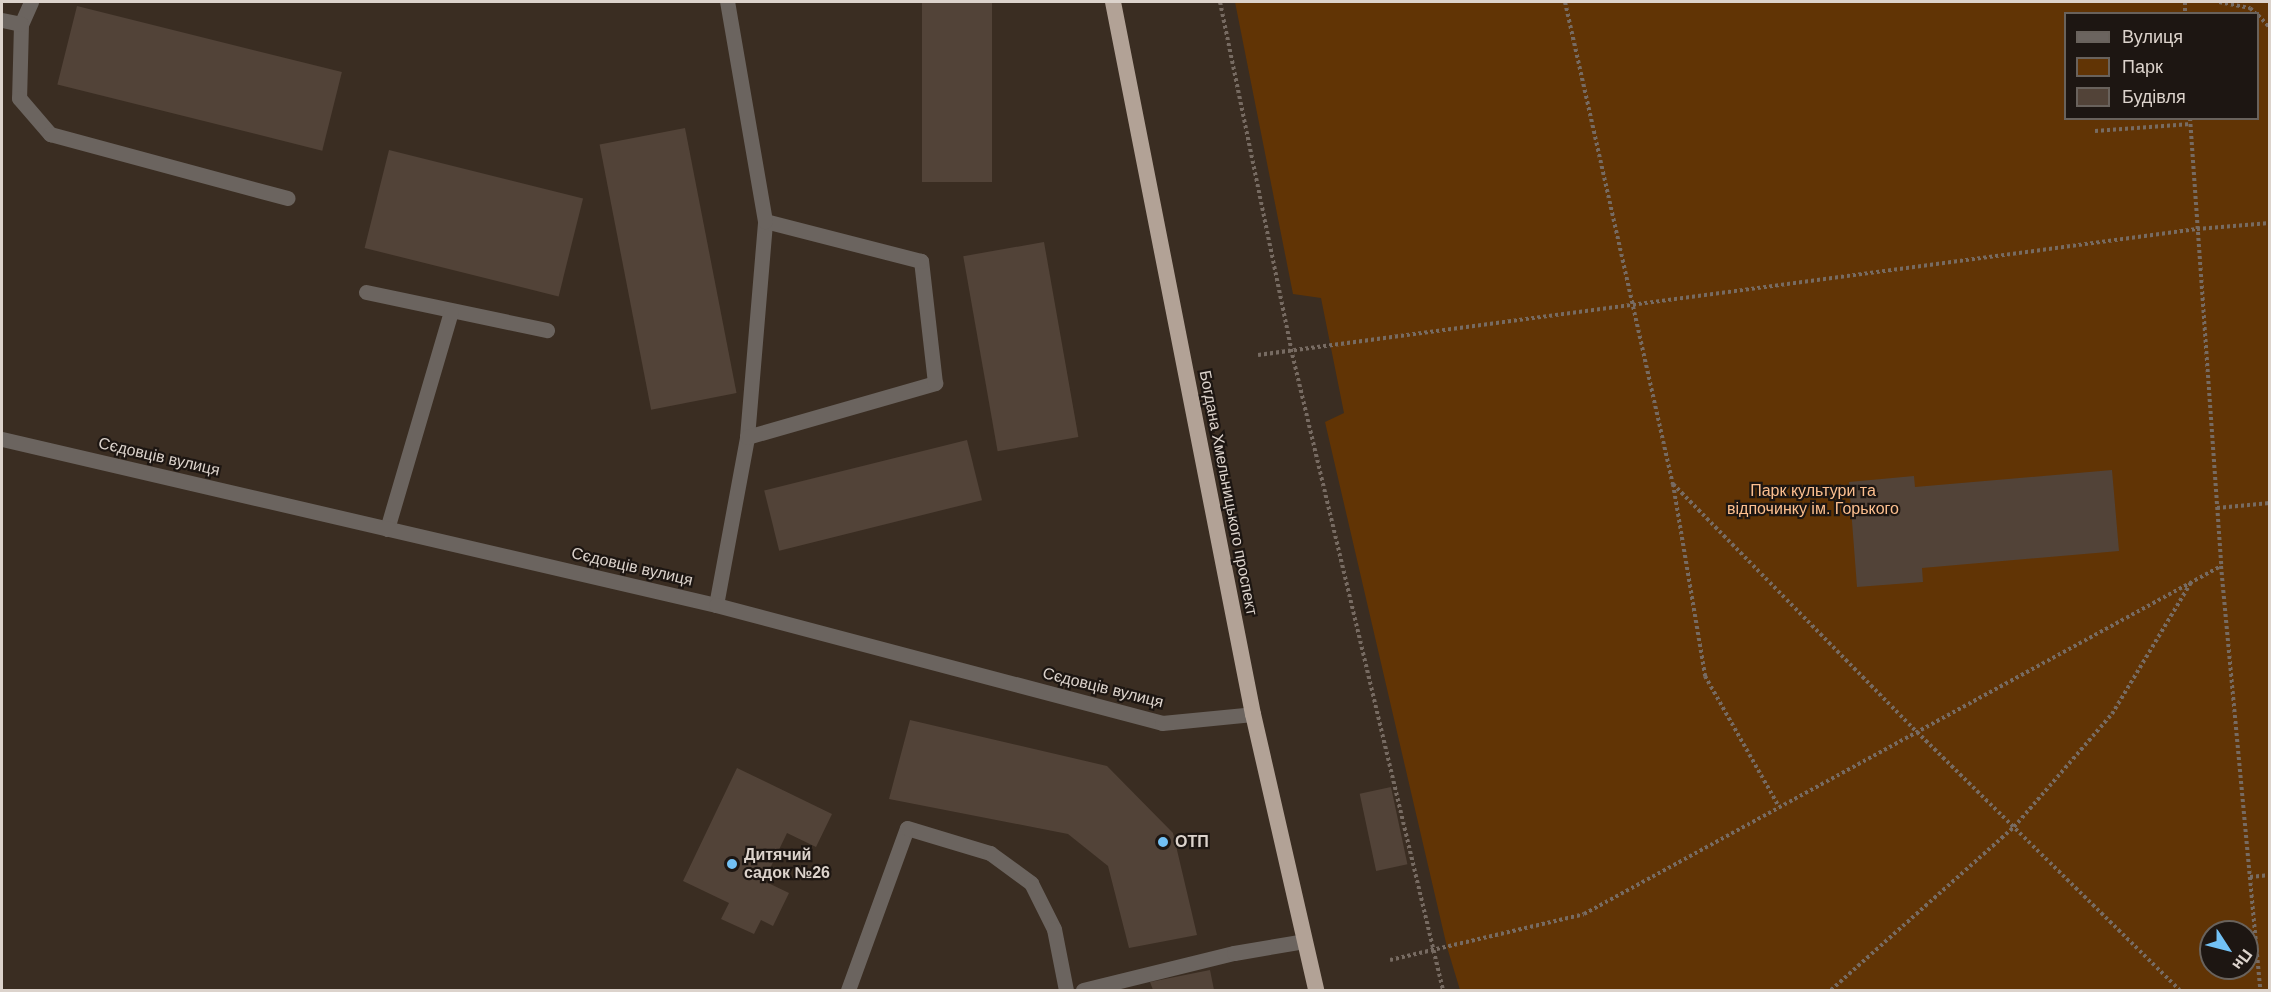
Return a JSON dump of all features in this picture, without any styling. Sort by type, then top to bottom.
[{"type":"highway","name":"Богдана Хмельницького проспект","points":[[1113,2],[1253,714],[1316,990]]},
{"type":"street","points":[[31,2],[21,24],[19,98],[50,134],[288,198]]},
{"type":"street","points":[[716,605],[747,436],[765,221],[727,2]]},
{"type":"street","points":[[2,20],[21,24]]},
{"type":"street","points":[[747,436],[935,383],[921,261],[765,221]]},
{"type":"street","points":[[366,292],[451,312],[547,330]]},
{"type":"street","points":[[387,529],[451,312]]},
{"type":"street","name":"Сєдовців вулиця","points":[[2,439],[716,605],[1162,723],[1253,714]]},
{"type":"street","points":[[848,990],[908,828],[990,853],[1031,883],[1054,929],[1066,990]]},
{"type":"street","points":[[1083,990],[1234,953],[1304,941]]},
{"type":"path","points":[[1220,2],[1292,349],[1443,990]]},
{"type":"path","points":[[1565,2],[1673,484],[1705,676],[1779,807]]},
{"type":"path","points":[[2218,2],[2250,8],[2255,12]]},
{"type":"path","points":[[2259,16],[2270,27]]},
{"type":"path","points":[[2095,131],[2191,121],[2196,229],[2216,508],[2260,990]]},
{"type":"path","points":[[1258,355],[2196,229],[2270,223]]},
{"type":"path","points":[[1673,484],[1917,732],[2180,990]]},
{"type":"path","points":[[2216,508],[2270,503]]},
{"type":"path","points":[[1390,960],[1584,914],[2221,566]]},
{"type":"path","points":[[1831,990],[2014,827],[2112,714],[2192,581]]},
{"type":"path","points":[[2250,877],[2270,875]]},
{"type":"green space","name":"Парк культури та відпочинку ім. Горького","points":[[1235,2],[2269,2],[2269,990],[1460,990],[1447,947],[1325,422],[1344,413],[1321,298],[1293,294]]},
{"type":"building","points":[[922,2],[992,2],[992,182],[922,182]]},
{"type":"building","points":[[77,6],[342,72],[322,151],[57,85]]},
{"type":"building","points":[[685,128],[737,393],[651,410],[600,145]]},
{"type":"building","points":[[389,150],[583,198],[559,296],[365,248]]},
{"type":"building","points":[[1044,242],[1078,437],[998,451],[963,256]]},
{"type":"building","points":[[967,440],[982,500],[779,551],[764,491]]},
{"type":"building","points":[[2112,470],[2119,551],[1922,568],[1923,582],[1857,587],[1849,482],[1914,476],[1915,487]]},
{"type":"building","points":[[910,720],[1107,766],[1173,833],[1197,935],[1129,948],[1108,866],[1068,834],[889,799]]},
{"type":"building","name":"Дитячий садок №26","points":[[737,768],[832,814],[816,847],[787,833],[764,881],[789,893],[773,926],[761,920],[754,934],[721,919],[729,903],[683,881]]},
{"type":"building","points":[[1391,787],[1407,864],[1376,871],[1360,794]]},
{"type":"building","points":[[1210,970],[1214,990],[1153,990],[1150,982]]},
{"type":"place","name":"ОТП","points":[[1163,842]]},
{"type":"place","name":"Дитячий садок №26","points":[[732,864]]}]
